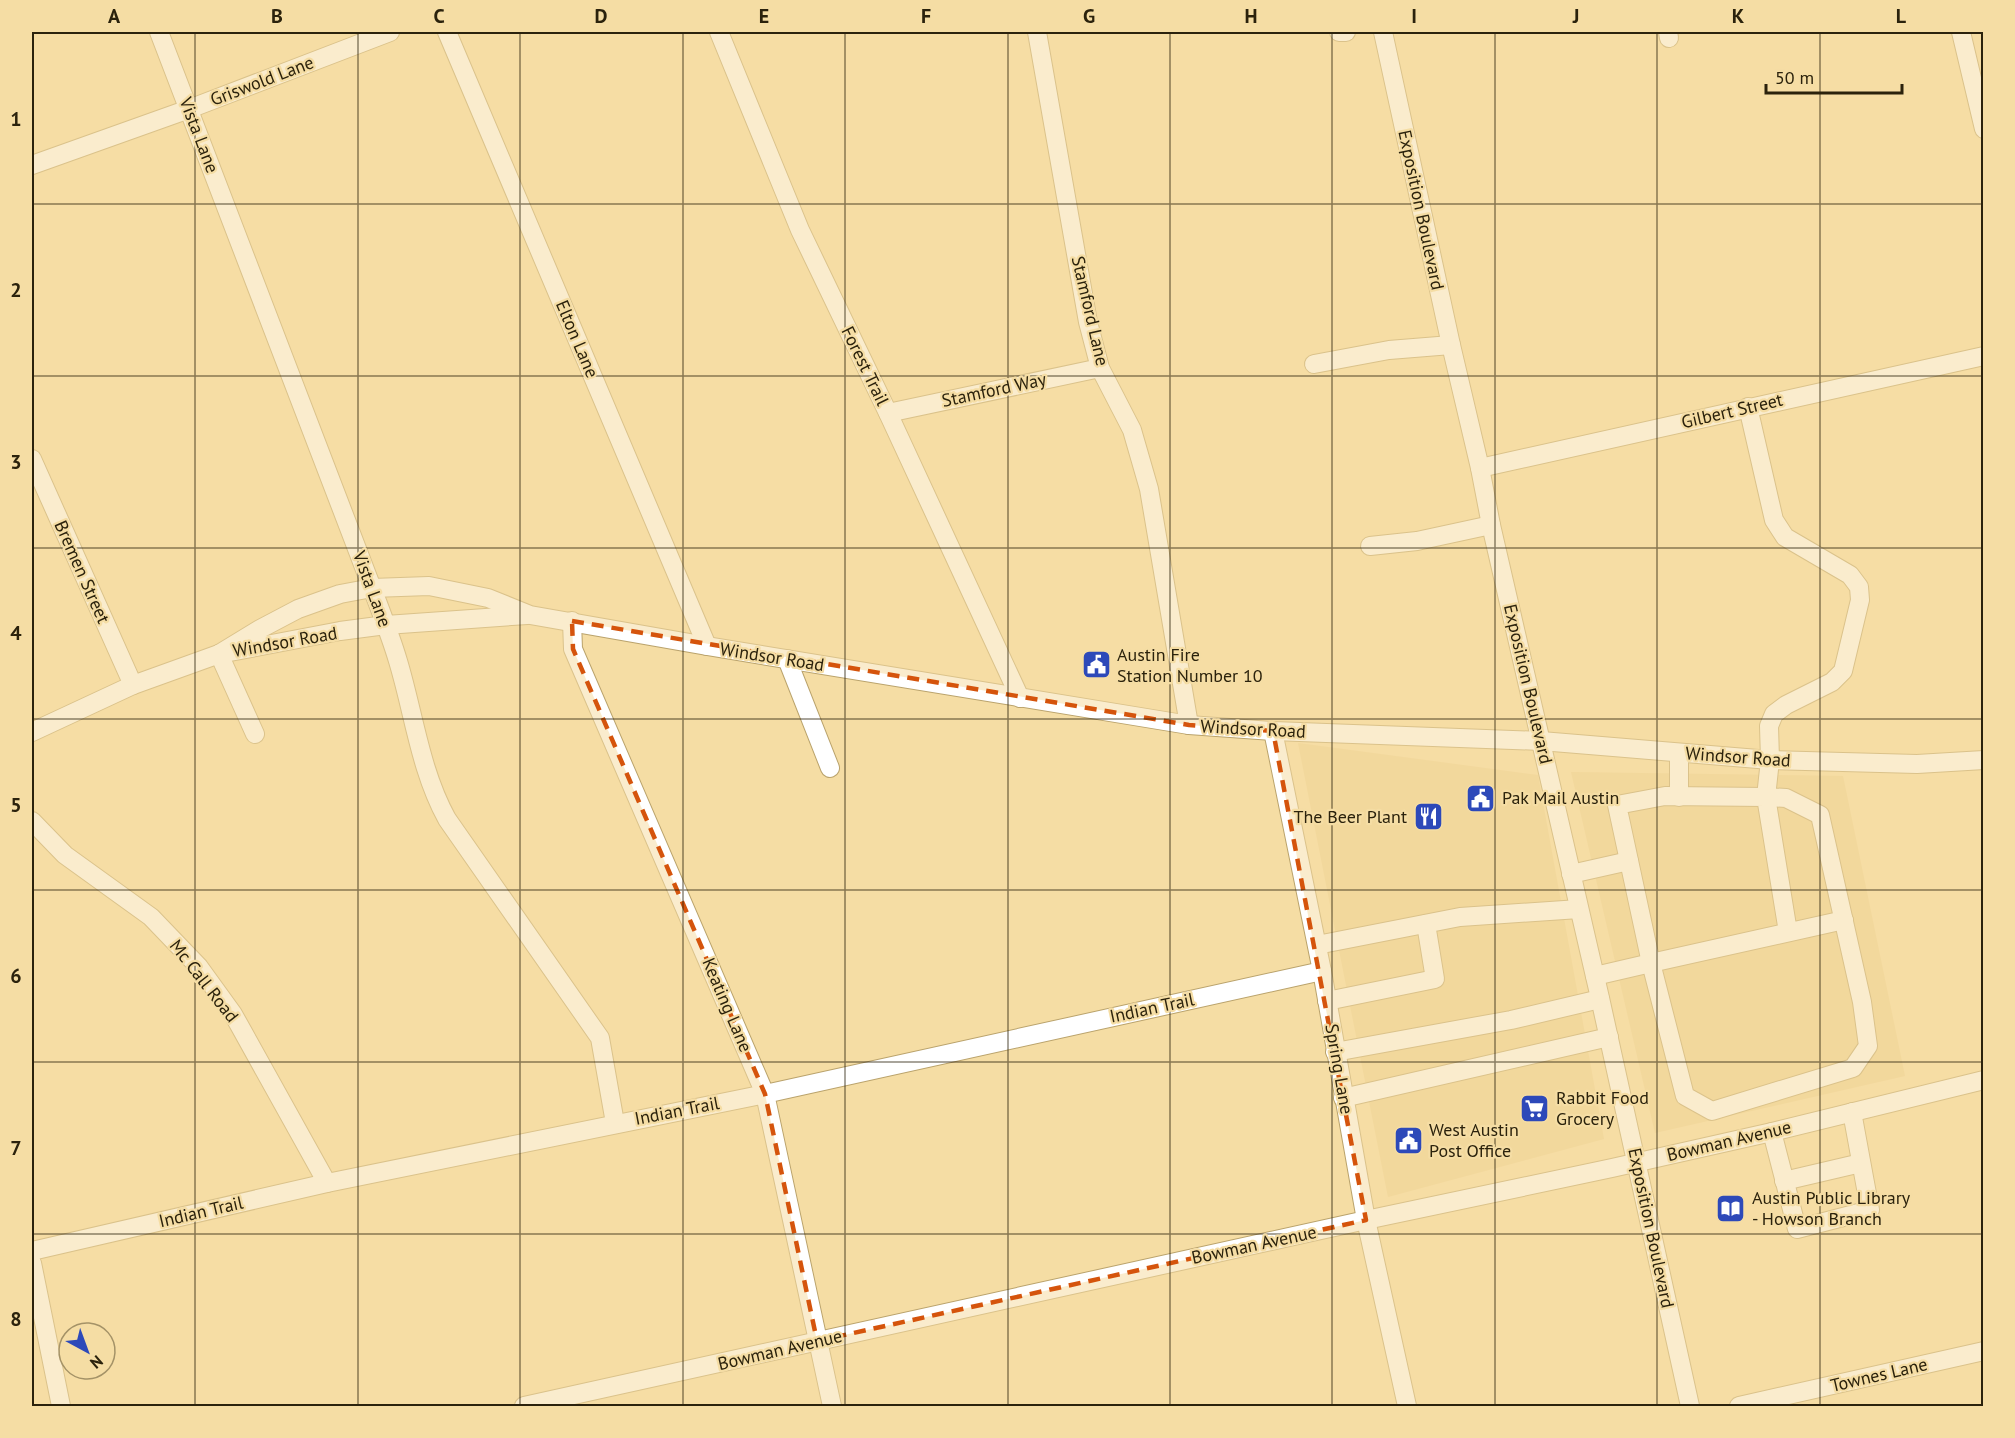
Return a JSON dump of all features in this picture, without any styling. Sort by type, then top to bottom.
[{"type":"street","name":"Vista Lane","points":[[159,32],[386,626],[398,662],[428,777],[437,801],[447,819],[600,1038],[615,1123]]},
{"type":"street","name":"Griswold Lane","points":[[32,165],[189,109],[390,32]]},
{"type":"street","name":"Elton Lane","points":[[447,32],[707,646]]},
{"type":"street","name":"Forest Trail","points":[[719,32],[800,230],[1020,698]]},
{"type":"street","name":"Stamford Lane","points":[[1037,32],[1088,322],[1100,368],[1132,430],[1149,489],[1189,725]]},
{"type":"street","points":[[1339,32],[1346,32]]},
{"type":"street","name":"Exposition Boulevard","points":[[1383,32],[1491,525],[1609,1037],[1690,1407]]},
{"type":"street","points":[[1961,32],[1983,129]]},
{"type":"street","points":[[1314,364],[1389,350],[1451,345]]},
{"type":"street","name":"Gilbert Street","points":[[1480,468],[1983,356]]},
{"type":"street","name":"Stamford Way","points":[[888,413],[1100,368]]},
{"type":"street","points":[[1748,407],[1774,519],[1785,537],[1850,576],[1859,587],[1860,600],[1843,671],[1832,682],[1786,705],[1774,714],[1769,726],[1770,760],[1766,797],[1788,932]]},
{"type":"street","name":"Bremen Street","points":[[32,459],[133,685]]},
{"type":"street","points":[[1370,546],[1417,541],[1491,525]]},
{"type":"street","name":"Windsor Road","points":[[219,654],[298,609],[340,594],[372,588],[429,586],[488,598],[530,615]]},
{"type":"street","name":"Windsor Road","points":[[32,732],[133,685],[219,654],[386,626],[530,615],[1189,725],[1273,731],[1541,741],[1770,760],[1917,764],[1983,760]]},
{"type":"street","name":"Keating Lane","points":[[572,621],[573,649],[765,1094],[832,1407]]},
{"type":"street","points":[[219,654],[255,734]]},
{"type":"street","points":[[787,659],[830,768]]},
{"type":"street","name":"Spring Lane","points":[[1273,731],[1322,971],[1366,1220],[1407,1407]]},
{"type":"street","points":[[1679,753],[1679,797]]},
{"type":"street","points":[[1665,796],[1766,797],[1786,798],[1820,815],[1862,1002],[1868,1046],[1853,1068],[1712,1111],[1684,1095],[1651,963],[1617,805],[1665,796]]},
{"type":"street","name":"Mc Call Road","points":[[32,821],[65,855],[151,917],[199,967],[233,1014],[327,1183]]},
{"type":"street","points":[[1571,874],[1629,861]]},
{"type":"street","points":[[1317,945],[1460,917],[1579,909]]},
{"type":"street","points":[[1594,976],[1844,920]]},
{"type":"street","points":[[1327,1002],[1435,979],[1426,924]]},
{"type":"street","name":"Indian Trail","points":[[32,1251],[327,1183],[765,1094],[1322,971]]},
{"type":"street","points":[[1335,1052],[1511,1020],[1600,999]]},
{"type":"street","points":[[1343,1098],[1609,1037]]},
{"type":"street","name":"Bowman Avenue","points":[[524,1407],[1772,1132],[1983,1080]]},
{"type":"street","points":[[1772,1132],[1797,1229],[1870,1210],[1852,1112]]},
{"type":"street","points":[[1784,1181],[1861,1163]]},
{"type":"street","points":[[32,1263],[61,1407]]},
{"type":"street","name":"Townes Lane","points":[[1739,1407],[1983,1351]]},
{"type":"highlighted area","points":[[572,621],[1189,725],[1273,731],[1366,1220],[817,1341],[765,1094],[573,649]]},
{"type":"shaded area","points":[[1298,743],[1538,775],[1604,1139],[1388,1197]]},
{"type":"shaded area","points":[[1571,772],[1843,776],[1905,1076],[1655,1133]]},
{"type":"place","name":"Austin Fire Station Number 10","points":[[1096,665]]},
{"type":"place","name":"Pak Mail Austin","points":[[1481,798]]},
{"type":"place","name":"The Beer Plant","points":[[1428,817]]},
{"type":"place","name":"Rabbit Food Grocery","points":[[1535,1108]]},
{"type":"place","name":"West Austin Post Office","points":[[1408,1140]]},
{"type":"place","name":"Austin Public Library - Howson Branch","points":[[1731,1208]]}]
